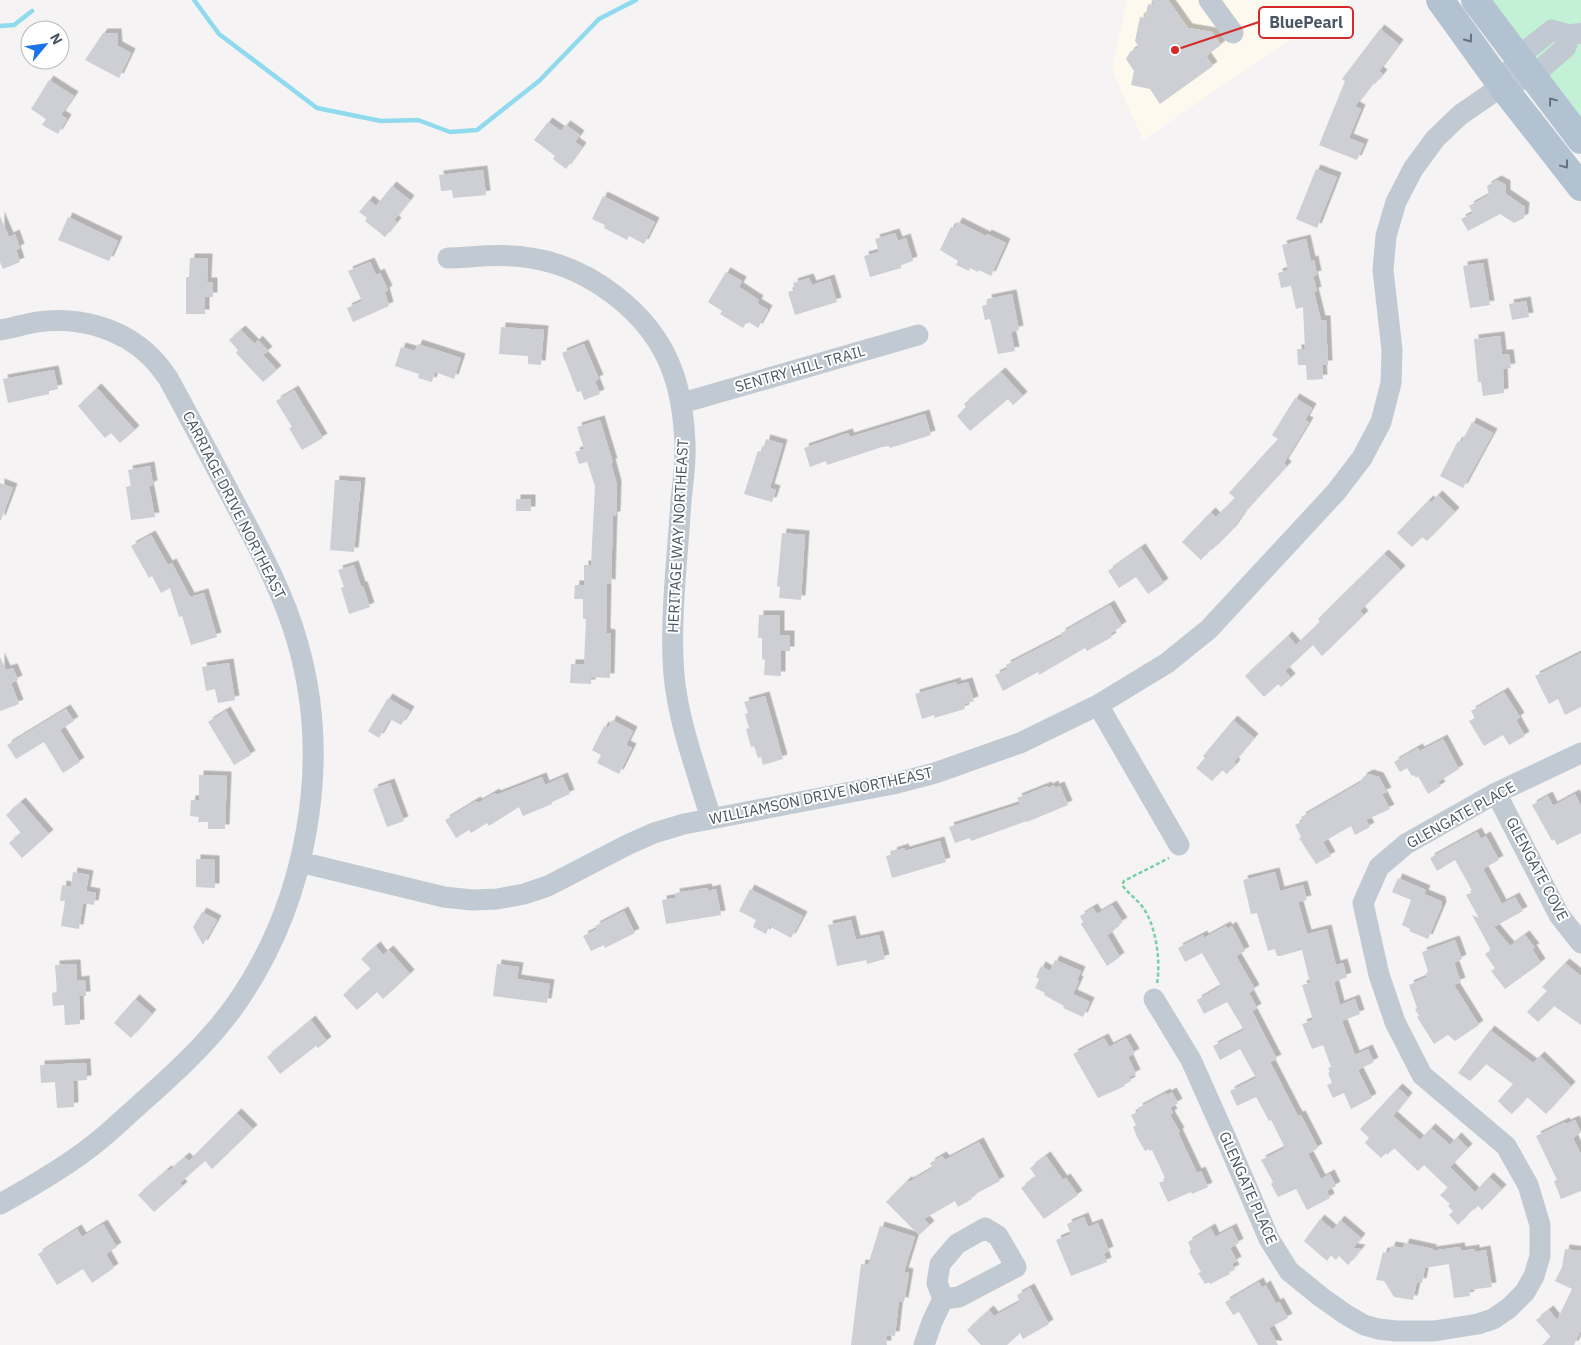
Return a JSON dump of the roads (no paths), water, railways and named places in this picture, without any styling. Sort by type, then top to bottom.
[{"type":"main road","points":[[1440,0],[1502,86],[1581,187]]},
{"type":"main road","points":[[1474,0],[1581,140]]},
{"type":"street","points":[[1210,0],[1233,33]]},
{"type":"street","points":[[1502,86],[1526,66],[1566,47],[1575,34]]},
{"type":"street","name":"WILLIAMSON DRIVE NORTHEAST","points":[[300,862],[444,897],[472,900],[497,899],[524,894],[548,886],[627,845],[684,824],[893,784],[935,773],[1020,743],[1098,705],[1167,663],[1210,629],[1336,492],[1362,458],[1382,422],[1392,383],[1392,350],[1383,270],[1386,236],[1396,202],[1412,169],[1435,138],[1460,115],[1502,86]]},
{"type":"street","name":"HERITAGE WAY NORTHEAST","points":[[448,258],[503,256],[531,258],[568,267],[599,283],[629,306],[653,335],[672,368],[682,403],[685,446],[672,628],[673,661],[676,688],[684,726],[711,819]]},
{"type":"street","name":"CARRIAGE DRIVE NORTHEAST","points":[[0,330],[57,320],[78,321],[104,328],[129,340],[151,357],[168,378],[272,572],[288,612],[299,647],[310,704],[314,754],[310,812],[300,862],[285,910],[264,958],[236,1003],[204,1044],[172,1076],[86,1151],[48,1178],[0,1204]]},
{"type":"street","name":"SENTRY HILL TRAIL","points":[[682,403],[918,335]]},
{"type":"street","points":[[1098,705],[1179,845]]},
{"type":"street","name":"GLENGATE PLACE","points":[[1154,1000],[1191,1060],[1268,1239],[1289,1271],[1321,1297],[1364,1325],[1376,1337],[1396,1331],[1434,1331],[1478,1324],[1493,1319],[1509,1308],[1524,1292],[1534,1276],[1540,1256],[1540,1225],[1528,1185],[1506,1146],[1422,1075],[1395,1022],[1379,976],[1363,903],[1379,867],[1406,844],[1496,793],[1581,753]]},
{"type":"street","name":"GLENGATE COVE","points":[[1496,793],[1559,914],[1581,943]]},
{"type":"street","points":[[924,1345],[943,1299]]},
{"type":"waterway","points":[[194,0],[219,34],[317,108],[381,121],[418,120],[450,132],[477,130],[539,81],[599,19],[636,0]]},
{"type":"waterway","points":[[0,26],[14,25],[32,11]]},
{"type":"place","name":"BluePearl","points":[[1175,50]]}]
